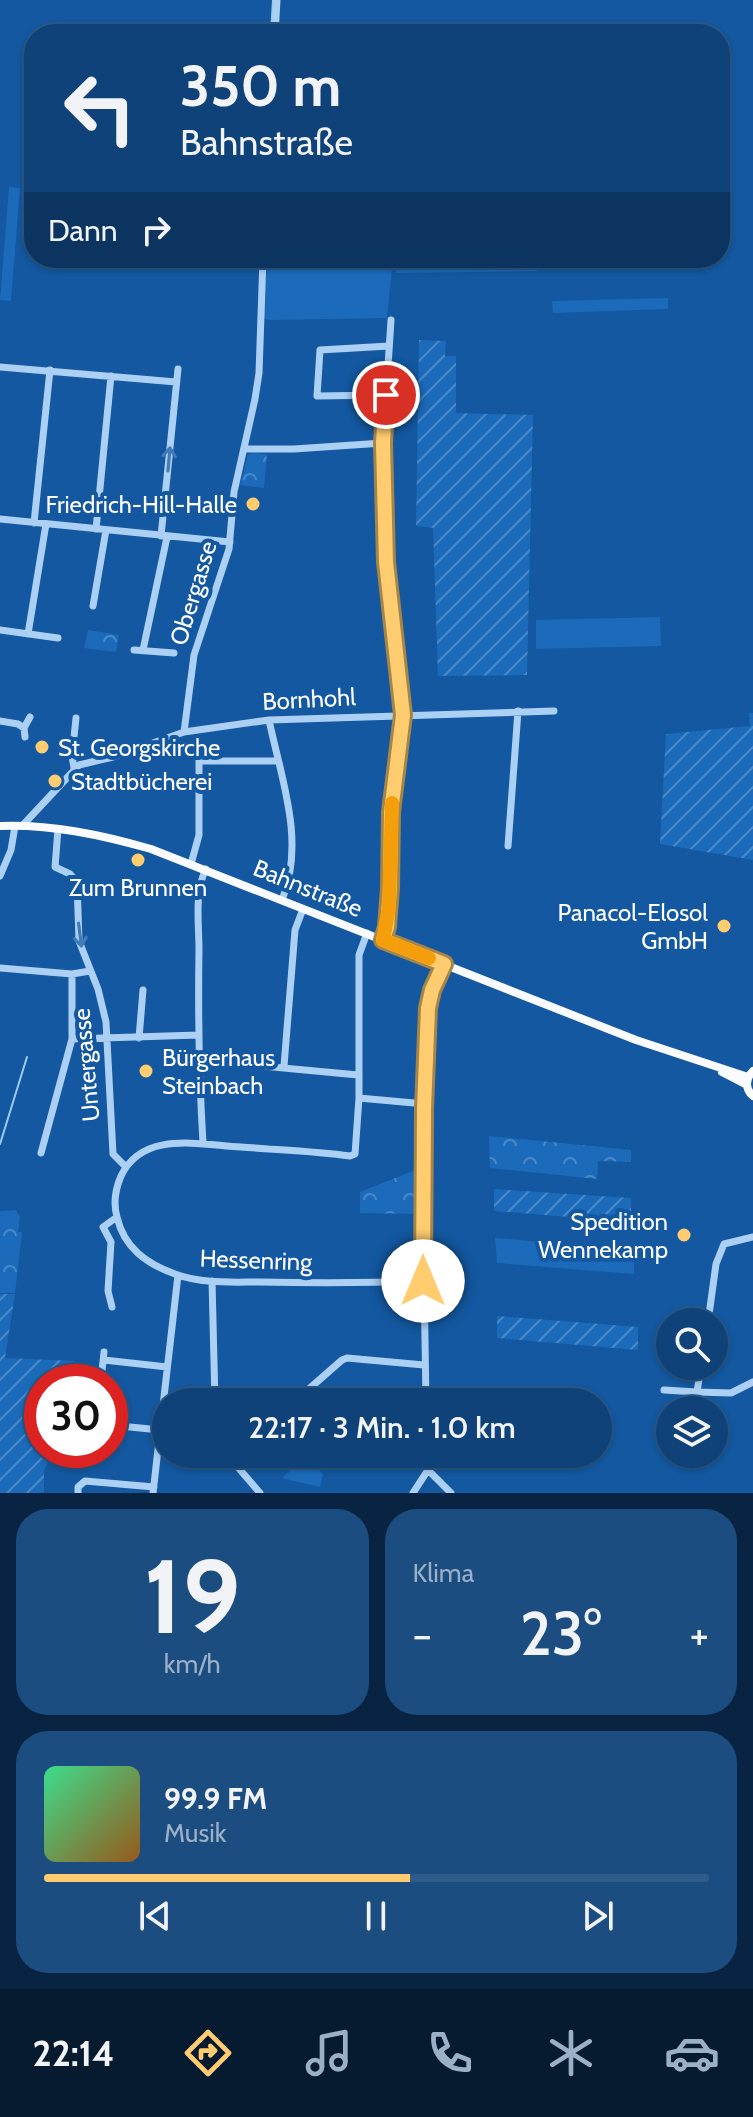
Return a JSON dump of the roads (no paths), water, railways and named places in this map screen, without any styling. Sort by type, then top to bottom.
[{"type":"main road","name":"Bahnstraße","points":[[0,826],[58,829],[135,844],[206,869],[636,1040],[749,1078]]},
{"type":"main road","points":[[749,1078],[753,1096]]},
{"type":"street","points":[[276,24],[277,0]]},
{"type":"street","name":"Obergasse","points":[[184,732],[194,655],[230,542],[234,492],[259,373],[263,268]]},
{"type":"street","points":[[383,940],[390,888],[391,812],[403,715],[386,569],[383,443],[391,320]]},
{"type":"street","points":[[386,395],[317,396],[320,350],[389,346]]},
{"type":"street","points":[[0,367],[176,382]]},
{"type":"street","points":[[174,653],[139,650],[164,537],[178,369]]},
{"type":"street","points":[[34,523],[50,370]]},
{"type":"street","points":[[96,529],[111,376]]},
{"type":"street","points":[[245,449],[383,443]]},
{"type":"street","points":[[0,519],[230,542]]},
{"type":"street","points":[[28,634],[46,524]]},
{"type":"street","points":[[93,606],[106,530]]},
{"type":"street","points":[[0,630],[58,638]]},
{"type":"street","points":[[508,846],[518,711]]},
{"type":"street","name":"Bornhohl","points":[[74,768],[84,762],[113,757],[184,732],[269,720],[554,711]]},
{"type":"street","points":[[0,721],[18,724],[24,732],[30,717]]},
{"type":"street","points":[[0,876],[18,826],[74,768],[72,756],[76,718]]},
{"type":"street","points":[[269,720],[291,821],[289,883],[282,900]]},
{"type":"street","points":[[191,864],[199,835],[199,761],[278,761]]},
{"type":"street","name":"Untergasse","points":[[58,829],[55,867],[70,874],[77,882],[79,941],[104,1009],[108,1039],[113,1154],[125,1166]]},
{"type":"street","points":[[203,1143],[198,1035],[200,885],[206,869]]},
{"type":"street","points":[[284,1066],[295,930],[303,909]]},
{"type":"street","points":[[125,1166],[160,1145],[203,1143],[355,1154],[359,1098],[359,955],[367,933]]},
{"type":"street","points":[[425,1388],[423,1281],[428,1008],[444,964]]},
{"type":"street","points":[[0,968],[72,974],[90,971]]},
{"type":"street","points":[[41,1153],[72,1039],[72,974]]},
{"type":"street","points":[[139,1038],[143,990]]},
{"type":"street","points":[[72,1039],[198,1035]]},
{"type":"street","points":[[199,1060],[358,1075]]},
{"type":"street","points":[[359,1098],[425,1104]]},
{"type":"street","name":"Hessenring","points":[[125,1166],[114,1197],[117,1217],[125,1237],[149,1262],[178,1275],[212,1281],[423,1281]]},
{"type":"street","points":[[112,1307],[108,1291],[111,1242],[103,1228],[117,1217]]},
{"type":"street","points":[[111,1242],[125,1237]]},
{"type":"street","points":[[710,1308],[716,1264],[724,1244],[753,1237]]},
{"type":"street","points":[[165,1388],[178,1275]]},
{"type":"street","points":[[212,1281],[215,1388]]},
{"type":"street","points":[[103,1364],[104,1356],[167,1367]]},
{"type":"street","points":[[310,1388],[342,1360],[424,1365]]},
{"type":"street","points":[[697,1392],[699,1380]]},
{"type":"street","points":[[664,1390],[731,1393],[753,1382]]},
{"type":"street","points":[[128,1427],[152,1429]]},
{"type":"street","points":[[78,1493],[78,1487],[85,1481],[154,1490],[156,1468]]},
{"type":"street","points":[[239,1468],[260,1493]]},
{"type":"street","points":[[413,1493],[428,1470],[451,1493]]},
{"type":"waterway","points":[[272,24],[273,0]]},
{"type":"waterway","points":[[0,1144],[27,1057]]},
{"type":"place","name":"Friedrich-Hill-Halle","points":[[253,504]]},
{"type":"place","name":"St. Georgskirche","points":[[42,747]]},
{"type":"place","name":"Stadtbücherei","points":[[55,781]]},
{"type":"place","name":"Zum Brunnen","points":[[138,860]]},
{"type":"place","name":"Panacol-Elosol GmbH","points":[[724,926]]},
{"type":"place","name":"Bürgerhaus Steinbach","points":[[146,1071]]},
{"type":"place","name":"Spedition Wennekamp","points":[[684,1235]]}]
